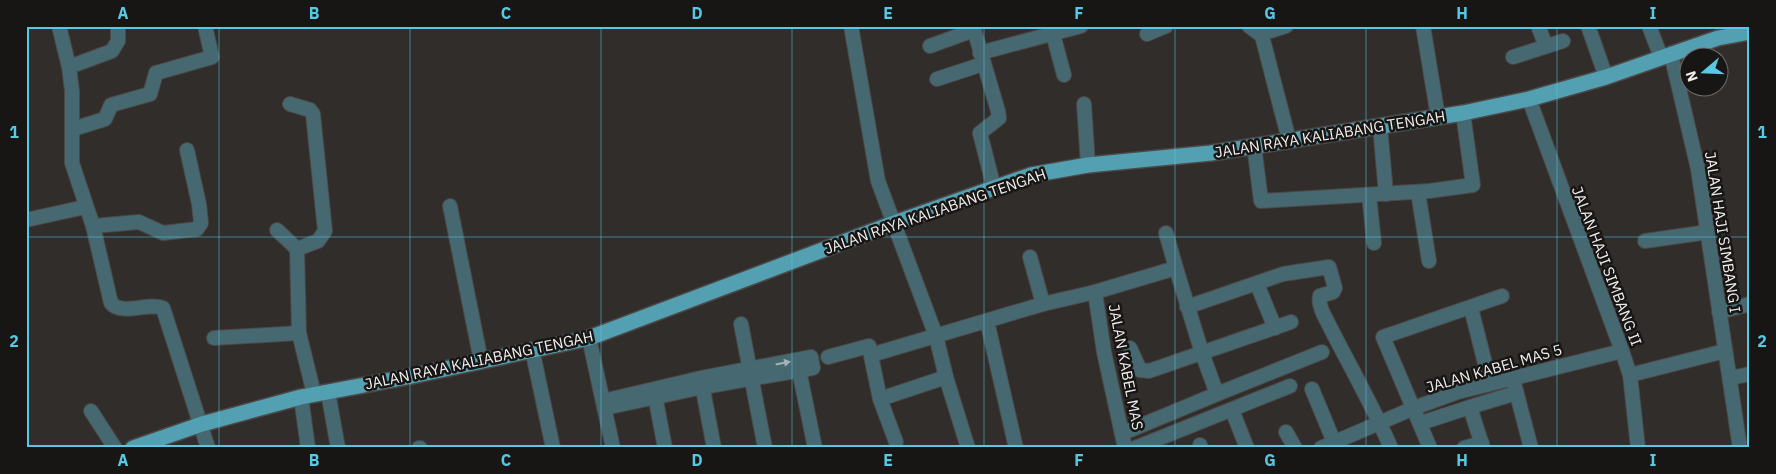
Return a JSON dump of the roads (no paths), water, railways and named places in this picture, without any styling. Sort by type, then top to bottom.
[{"type":"main road","name":"JALAN RAYA KALIABANG TENGAH","points":[[133,448],[202,424],[314,394],[589,338],[894,223],[1031,175],[1088,165],[1211,153],[1463,113],[1529,99],[1606,77],[1718,38],[1750,32]]},
{"type":"street","points":[[59,26],[69,67],[72,163],[85,207],[93,226],[112,305],[121,308],[155,306],[163,308],[167,314],[208,448]]},
{"type":"street","points":[[69,67],[112,52],[118,41],[118,26]]},
{"type":"street","points":[[72,129],[105,120],[111,105],[150,94],[156,73],[212,56],[205,26]]},
{"type":"street","points":[[851,26],[878,181],[936,336],[946,377],[968,448]]},
{"type":"street","points":[[937,79],[1047,32],[1081,26]]},
{"type":"street","points":[[1147,34],[1166,26]]},
{"type":"street","points":[[1286,26],[1255,30],[1289,140]]},
{"type":"street","points":[[1423,26],[1438,117]]},
{"type":"street","points":[[1538,26],[1546,46]]},
{"type":"street","points":[[1588,26],[1606,77]]},
{"type":"street","name":"JALAN HAJI SIMBANG I","points":[[1649,26],[1666,55],[1698,170],[1740,448]]},
{"type":"street","points":[[930,46],[973,28],[998,114],[996,121],[980,133],[994,188]]},
{"type":"street","points":[[1047,32],[1064,75]]},
{"type":"street","points":[[1513,57],[1563,41]]},
{"type":"street","name":"JALAN HAJI SIMBANG II","points":[[1529,99],[1630,375],[1638,448]]},
{"type":"street","points":[[290,104],[310,110],[313,114],[325,229],[318,241],[296,250]]},
{"type":"street","points":[[1084,104],[1088,165]]},
{"type":"street","points":[[1254,146],[1261,201],[1418,192],[1473,185],[1463,113]]},
{"type":"street","points":[[1380,126],[1386,194]]},
{"type":"street","points":[[93,226],[138,222],[163,233],[197,229],[201,224],[199,204],[187,150]]},
{"type":"street","points":[[1418,192],[1429,261]]},
{"type":"street","points":[[1369,195],[1374,243]]},
{"type":"street","points":[[450,206],[481,361]]},
{"type":"street","points":[[26,220],[85,207]]},
{"type":"street","points":[[277,230],[296,250],[299,333],[314,394],[338,448]]},
{"type":"street","points":[[1645,241],[1708,232]]},
{"type":"street","points":[[1166,233],[1202,353],[1217,394]]},
{"type":"street","points":[[1030,257],[1043,304]]},
{"type":"street","points":[[871,355],[1043,304],[1095,292],[1176,268]]},
{"type":"street","points":[[1188,307],[1283,274],[1315,268],[1331,268],[1335,288],[1333,292],[1322,295],[1319,300],[1326,320],[1380,423],[1391,448]]},
{"type":"street","points":[[1257,284],[1275,328]]},
{"type":"street","name":"JALAN KABEL MAS","points":[[1095,292],[1104,352],[1125,448]]},
{"type":"street","points":[[1430,448],[1383,336],[1502,296]]},
{"type":"street","points":[[1719,312],[1750,304]]},
{"type":"street","points":[[1471,308],[1490,383]]},
{"type":"street","points":[[987,321],[1016,448]]},
{"type":"street","points":[[1130,348],[1143,372],[1291,322]]},
{"type":"street","points":[[741,324],[765,448]]},
{"type":"street","points":[[214,338],[299,333]]},
{"type":"street","points":[[589,338],[614,448]]},
{"type":"street","points":[[828,357],[866,346],[870,347],[880,399],[896,442]]},
{"type":"street","points":[[532,349],[553,448]]},
{"type":"street","name":"JALAN KABEL MAS 5","points":[[1321,448],[1342,443],[1414,408],[1490,383],[1622,350]]},
{"type":"street","points":[[1630,375],[1725,351]]},
{"type":"street","points":[[1123,433],[1322,352]]},
{"type":"street","points":[[604,404],[750,374],[811,357],[813,368],[799,370],[815,448]]},
{"type":"street","points":[[1730,378],[1750,374]]},
{"type":"street","points":[[880,399],[946,377]]},
{"type":"street","points":[[1513,378],[1531,448]]},
{"type":"street","points":[[702,383],[714,448]]},
{"type":"street","points":[[1135,448],[1290,386]]},
{"type":"street","points":[[1312,389],[1342,443]]},
{"type":"street","points":[[1421,423],[1516,393]]},
{"type":"street","points":[[308,448],[314,394]]},
{"type":"street","points":[[655,394],[665,448]]},
{"type":"street","points":[[1464,448],[1482,445],[1470,407]]},
{"type":"street","points":[[1232,410],[1247,448]]},
{"type":"street","points":[[92,411],[115,448]]},
{"type":"street","points":[[1286,432],[1294,448]]}]
